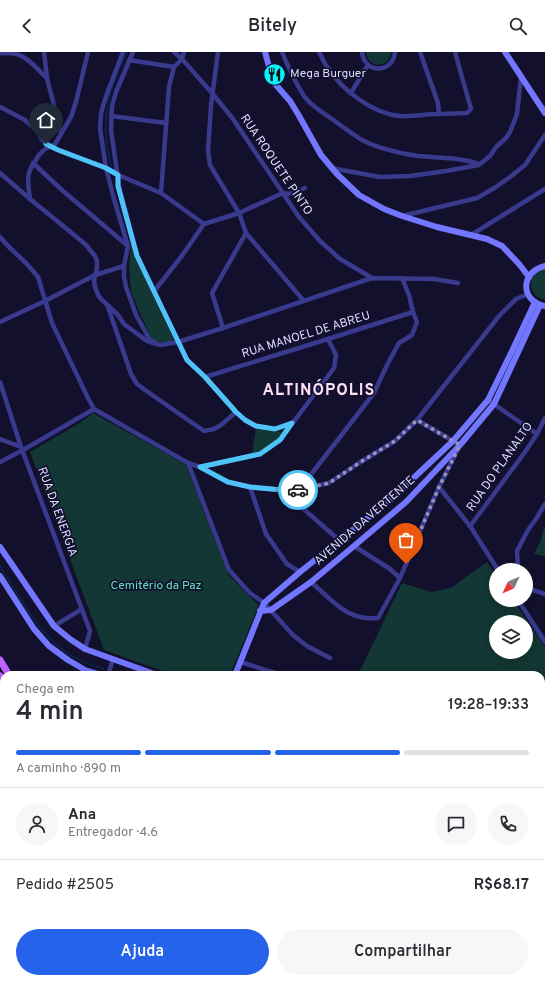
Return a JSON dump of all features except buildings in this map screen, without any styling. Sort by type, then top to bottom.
[{"type":"main road","points":[[0,660],[7,671]]},
{"type":"street","points":[[44,52],[47,78],[61,133]]},
{"type":"street","points":[[30,199],[28,173],[40,153],[55,144],[71,117],[88,52]]},
{"type":"street","points":[[123,52],[101,114],[100,128],[106,168],[128,246],[124,266],[126,287],[136,315],[150,340],[160,345]]},
{"type":"street","points":[[133,52],[116,92],[112,106],[110,130],[118,175],[118,186],[137,256],[155,290],[187,360],[245,420],[256,426],[275,429],[292,423]]},
{"type":"street","name":"RUA ROQUETE PINTO","points":[[174,52],[212,93],[243,132],[299,217],[320,241],[340,259],[372,278]]},
{"type":"street","points":[[161,193],[169,87],[174,67],[182,59],[184,52]]},
{"type":"street","points":[[218,52],[212,93],[208,151],[210,165],[239,213],[246,233],[304,301]]},
{"type":"street","points":[[265,52],[271,74],[276,84],[290,101],[321,155],[336,174],[359,195],[384,209],[402,216],[437,227],[487,239],[502,246],[529,277]]},
{"type":"street","points":[[282,52],[289,69],[309,102],[361,139],[376,146],[418,156],[452,158],[479,164]]},
{"type":"street","points":[[319,52],[327,67],[342,85],[362,102],[379,111],[398,116],[413,117],[427,114],[467,113],[471,109],[455,52]]},
{"type":"street","points":[[362,52],[368,65],[378,69],[388,66],[392,62],[395,52]]},
{"type":"street","points":[[420,52],[438,103],[439,114]]},
{"type":"street","points":[[505,52],[545,114]]},
{"type":"street","points":[[0,53],[17,54],[23,57],[47,78]]},
{"type":"street","points":[[129,60],[174,67]]},
{"type":"street","points":[[350,93],[368,65]]},
{"type":"street","points":[[332,168],[380,177],[410,176],[446,171],[479,164],[490,156],[510,132],[517,114],[521,77]]},
{"type":"street","points":[[0,107],[18,115],[25,120],[37,131],[42,140],[51,147],[106,168],[118,175],[161,193],[204,224]]},
{"type":"street","points":[[111,116],[166,123]]},
{"type":"street","points":[[402,216],[477,198],[496,187],[524,165],[545,135]]},
{"type":"street","points":[[33,164],[128,246]]},
{"type":"street","points":[[0,172],[90,249],[98,264],[94,287],[96,292],[118,315],[124,324],[147,341],[160,345],[178,342],[223,328],[372,278],[434,279],[458,283]]},
{"type":"street","points":[[155,290],[181,257],[204,224],[239,213],[283,193],[290,194],[305,188]]},
{"type":"street","points":[[472,235],[545,190]]},
{"type":"street","points":[[223,328],[212,293],[246,233]]},
{"type":"street","points":[[0,237],[34,271],[40,282],[52,323],[94,409],[188,463],[200,467],[228,482],[250,487],[299,490],[329,483],[395,441],[417,420],[499,316],[516,299],[528,294]]},
{"type":"street","points":[[0,322],[95,275],[124,266]]},
{"type":"street","points":[[540,304],[528,294],[527,282],[533,272],[538,268],[545,266]]},
{"type":"street","points":[[299,490],[374,393],[399,343],[412,335],[418,322],[413,312],[409,295],[402,278]]},
{"type":"street","name":"AVENIDA DA VERTENTE","points":[[237,671],[264,603],[339,540],[389,501],[453,441],[488,400],[512,351],[540,304]]},
{"type":"street","name":"AVENIDA DA VERTENTE","points":[[260,612],[271,610],[311,582],[406,502],[460,445],[494,404],[540,304]]},
{"type":"street","points":[[108,305],[131,374],[137,384],[204,431],[214,429],[221,425],[236,412]]},
{"type":"street","name":"RUA MANOEL DE ABREU","points":[[205,377],[413,312]]},
{"type":"street","points":[[200,467],[260,454],[280,440],[334,368],[336,354],[328,339]]},
{"type":"street","name":"RUA DA ENERGIA","points":[[0,382],[22,448],[90,631],[85,649]]},
{"type":"street","points":[[488,400],[537,434]]},
{"type":"street","points":[[0,461],[94,409]]},
{"type":"street","name":"RUA DO PLANALTO","points":[[470,526],[537,434],[545,418]]},
{"type":"street","points":[[311,582],[345,611],[358,617],[371,619],[378,618],[400,578],[439,487],[460,445],[417,420]]},
{"type":"street","points":[[0,439],[22,448]]},
{"type":"street","points":[[188,463],[229,570],[250,593],[264,603],[298,639],[307,646],[330,658]]},
{"type":"street","points":[[250,487],[266,534],[286,564],[300,572]]},
{"type":"street","points":[[439,487],[470,526],[494,563]]},
{"type":"street","points":[[282,490],[339,540]]},
{"type":"street","points":[[517,563],[518,551],[528,530],[545,504]]},
{"type":"street","points":[[354,546],[390,569],[400,578]]},
{"type":"street","points":[[0,547],[54,626],[70,640],[85,649],[146,671]]},
{"type":"street","points":[[0,576],[34,629],[48,646],[68,660],[88,671]]},
{"type":"street","points":[[533,589],[545,594]]},
{"type":"street","points":[[522,607],[545,642]]},
{"type":"street","points":[[54,626],[82,609]]},
{"type":"street","points":[[109,671],[113,659]]},
{"type":"street","points":[[240,662],[269,671]]},
{"type":"green space","points":[[366,52],[391,52],[390,58],[387,62],[378,65],[370,62],[367,58]]},
{"type":"green space","points":[[131,244],[135,257],[173,340],[168,342],[159,342],[152,339],[142,318],[131,292],[129,265]]},
{"type":"green space","points":[[545,269],[545,300],[536,296],[532,291],[531,281],[534,275]]},
{"type":"green space","name":"Cemitério da Paz","points":[[93,413],[186,465],[228,574],[259,605],[232,671],[163,671],[104,650],[30,452],[78,424]]},
{"type":"green space","points":[[286,428],[284,433],[276,441],[262,450],[252,454],[256,429],[281,432]]},
{"type":"green space","points":[[544,527],[545,556],[534,554],[541,540]]},
{"type":"green space","points":[[487,562],[489,565],[489,607],[518,607],[523,615],[489,615],[489,659],[533,659],[533,629],[545,647],[545,671],[360,671],[402,583],[431,592],[451,588]]},
{"type":"waterway","points":[[111,166],[106,135],[109,97],[118,71],[127,52]]},
{"type":"waterway","points":[[0,566],[38,625],[57,645],[76,658],[104,669]]},
{"type":"way so far","points":[[298,490],[329,483],[395,441],[417,420],[460,445],[439,487],[406,564]]},
{"type":"place","name":"Mega Burguer","points":[[274,74]]},
{"type":"district","name":"ALTINÓPOLIS","points":[[319,391]]},
{"type":"route","points":[[46,144],[106,168],[118,175],[118,186],[137,256],[155,290],[187,360],[245,420],[256,426],[275,429],[292,423],[280,440],[260,454],[200,467],[228,482],[250,487],[298,490]]}]
